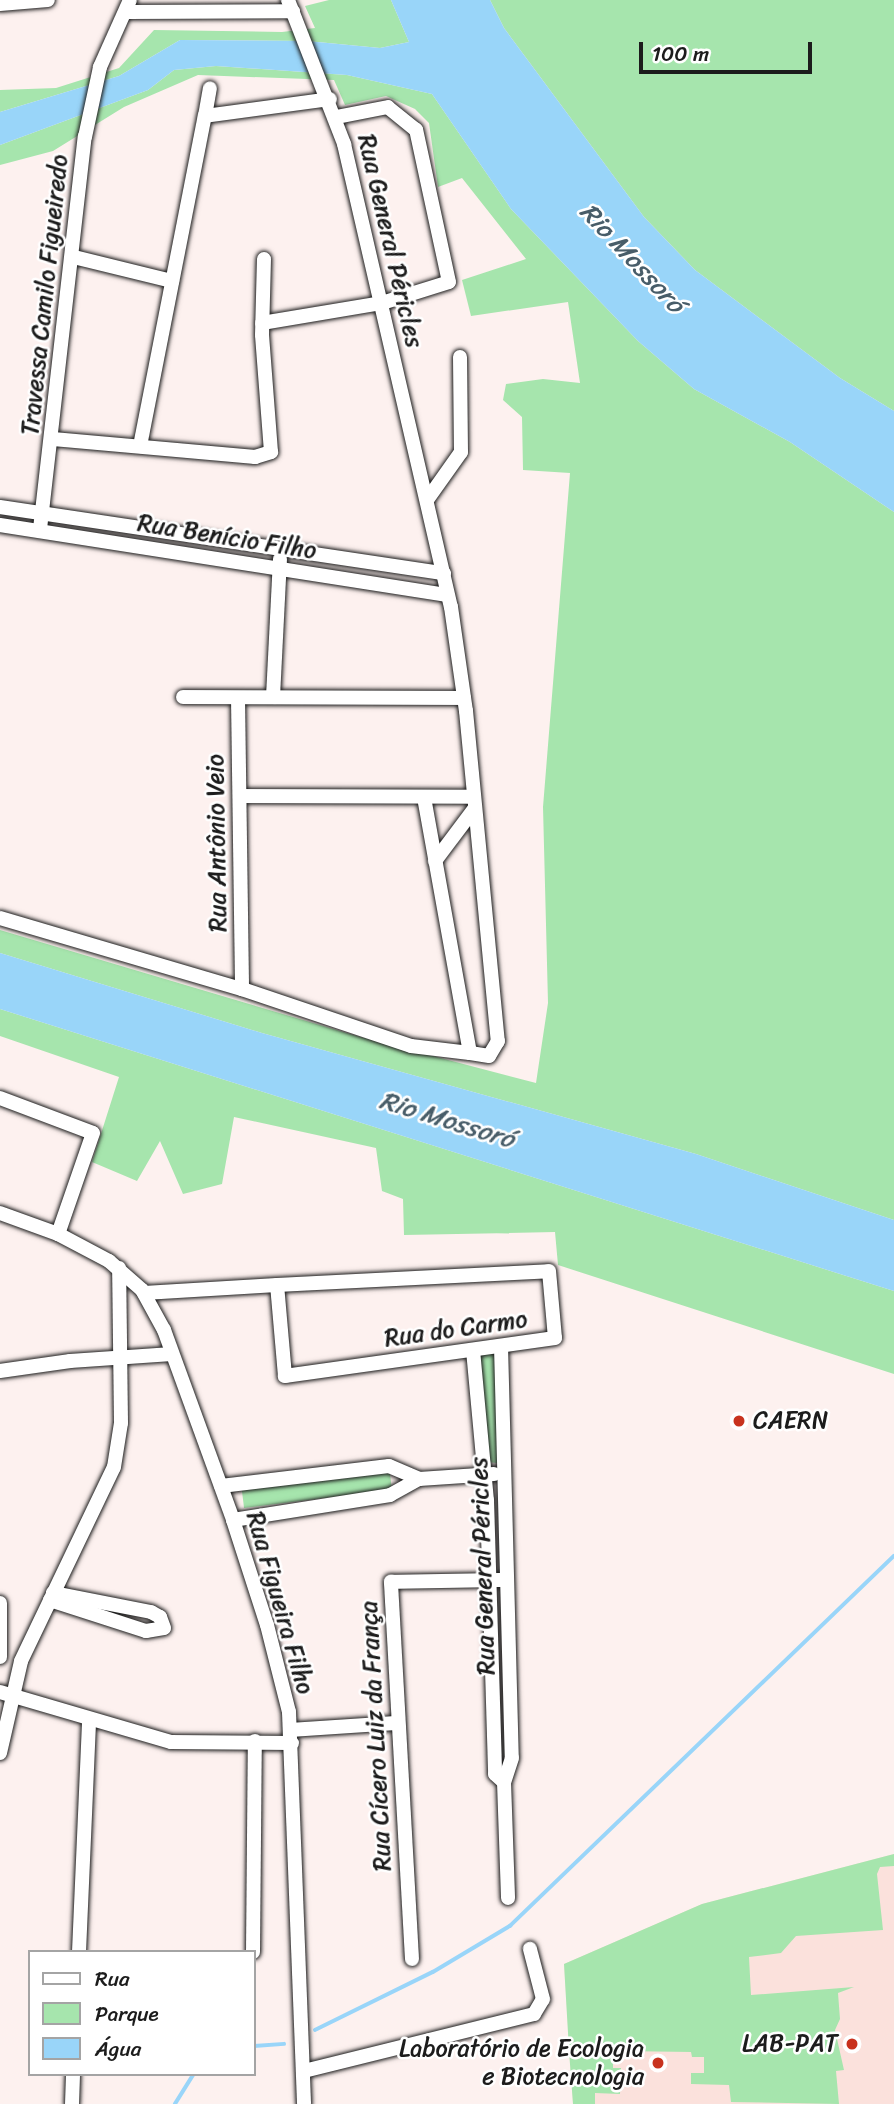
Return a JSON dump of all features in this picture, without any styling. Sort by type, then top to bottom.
[{"type":"street","points":[[0,4],[48,0]]},
{"type":"street","points":[[129,6],[294,11]]},
{"type":"street","name":"Travessa Camilo Figueiredo","points":[[40,528],[74,257],[85,137],[100,67],[129,6]]},
{"type":"street","name":"Rua General Péricles","points":[[294,11],[336,117],[382,303],[448,595],[464,698],[498,1041],[493,1054],[470,1053]]},
{"type":"street","points":[[140,446],[210,88]]},
{"type":"street","points":[[205,117],[330,99]]},
{"type":"street","points":[[262,323],[382,303],[449,282],[416,130],[388,107],[336,117]]},
{"type":"street","points":[[74,257],[172,281]]},
{"type":"street","points":[[53,439],[262,457],[271,452],[262,323],[264,259]]},
{"type":"street","name":"Rua General Péricles","points":[[427,500],[461,452],[460,357]]},
{"type":"street","name":"Rua Benício Filho","points":[[0,507],[444,573]]},
{"type":"street","name":"Rua Benício Filho","points":[[0,525],[40,528],[448,595]]},
{"type":"street","points":[[273,697],[280,550]]},
{"type":"street","points":[[183,697],[464,698]]},
{"type":"street","name":"Rua Antônio Veio","points":[[238,698],[242,989]]},
{"type":"street","points":[[240,796],[424,798],[473,803],[435,861]]},
{"type":"street","points":[[0,918],[242,989],[411,1045],[470,1053],[424,798]]},
{"type":"street","points":[[0,1098],[93,1133],[58,1234]]},
{"type":"street","name":"Rua Figueira Filho","points":[[0,1213],[58,1234],[119,1268],[144,1293],[172,1354],[233,1520],[274,1650],[291,1737],[303,2104]]},
{"type":"street","points":[[0,1754],[6,1694],[114,1467],[121,1423],[119,1268]]},
{"type":"street","name":"Rua do Carmo","points":[[144,1293],[277,1285],[549,1271],[555,1338],[285,1376],[277,1285]]},
{"type":"street","name":"Rua General Péricles","points":[[501,1346],[503,1473],[498,1581],[495,1774],[504,1782],[508,1898]]},
{"type":"street","name":"Rua General Péricles","points":[[473,1350],[498,1581]]},
{"type":"street","points":[[0,1371],[172,1354]]},
{"type":"street","points":[[221,1486],[389,1466],[419,1479]]},
{"type":"street","points":[[233,1520],[390,1495],[419,1479],[503,1473]]},
{"type":"street","name":"Rua Cícero Luiz da França","points":[[412,1959],[396,1723],[391,1582],[498,1581]]},
{"type":"street","points":[[51,1597],[152,1612],[160,1617],[164,1628],[146,1631],[51,1597]]},
{"type":"street","points":[[0,1603],[0,1657]]},
{"type":"street","points":[[6,1694],[171,1742],[255,1741],[396,1723]]},
{"type":"street","points":[[79,1950],[89,1719]]},
{"type":"street","points":[[253,1950],[255,1741]]},
{"type":"street","points":[[304,2071],[534,2014],[543,2005],[530,1949]]},
{"type":"street","points":[[72,2104],[74,2076]]},
{"type":"shaded area","points":[[894,1854],[894,2104],[573,2104],[564,1964],[702,1904]]},
{"type":"green space","points":[[329,0],[391,0],[409,42],[380,48],[307,41],[180,40],[119,76],[0,112],[0,90],[56,88],[119,68],[154,30],[282,32],[315,28],[305,6]]},
{"type":"green space","points":[[490,0],[894,0],[894,411],[840,378],[695,270],[644,217],[504,28]]},
{"type":"green space","points":[[216,66],[347,75],[432,94],[511,209],[638,341],[694,389],[790,442],[894,512],[894,1220],[696,1154],[262,1033],[0,953],[0,930],[357,1036],[536,1083],[548,1003],[543,807],[570,473],[523,470],[522,417],[503,400],[506,384],[543,379],[580,383],[568,302],[471,316],[462,280],[526,259],[462,178],[438,187],[429,123],[415,109],[386,96],[345,105],[334,80],[198,75],[124,107],[53,151],[0,165],[0,145],[148,90],[174,70]]},
{"type":"green space","points":[[0,1009],[894,1291],[894,1374],[558,1265],[555,1232],[404,1235],[403,1199],[382,1191],[376,1148],[234,1117],[222,1184],[183,1194],[160,1141],[137,1181],[92,1162],[119,1077],[0,1036]]},
{"type":"green space","points":[[496,1351],[497,1463],[488,1462],[479,1354]]},
{"type":"green space","points":[[389,1466],[392,1490],[244,1508],[241,1484]]},
{"type":"green space","points":[[894,1854],[894,1866],[880,1867],[877,1874],[883,1930],[796,1936],[781,1953],[749,1957],[751,1995],[854,1987],[838,1993],[840,2019],[835,2030],[844,2070],[836,2071],[839,2104],[731,2102],[729,2085],[691,2084],[691,2073],[704,2073],[704,2057],[692,2057],[691,2052],[621,2051],[620,2057],[613,2057],[613,2068],[621,2068],[620,2094],[595,2093],[595,2104],[573,2104],[569,2051],[573,2050],[569,2050],[564,1964],[702,1904]]},
{"type":"water","name":"Rio Mossoró","points":[[391,0],[490,0],[504,28],[644,217],[695,270],[840,378],[894,411],[894,512],[790,442],[694,389],[638,341],[511,209],[432,94],[347,75],[216,66],[174,70],[148,90],[0,145],[0,112],[119,76],[180,40],[307,41],[380,48],[409,42]]},
{"type":"water","name":"Rio Mossoró","points":[[0,953],[262,1033],[696,1154],[894,1220],[894,1291],[0,1009]]},
{"type":"waterway","points":[[315,2030],[433,1972],[510,1926],[894,1556]]},
{"type":"waterway","points":[[256,2046],[284,2044]]},
{"type":"waterway","points":[[175,2104],[193,2076]]},
{"type":"place","name":"CAERN","points":[[739,1421]]},
{"type":"place","name":"LAB-PAT","points":[[852,2044]]},
{"type":"place","name":"Laboratório de Ecologia e Biotecnologia","points":[[658,2063]]}]
